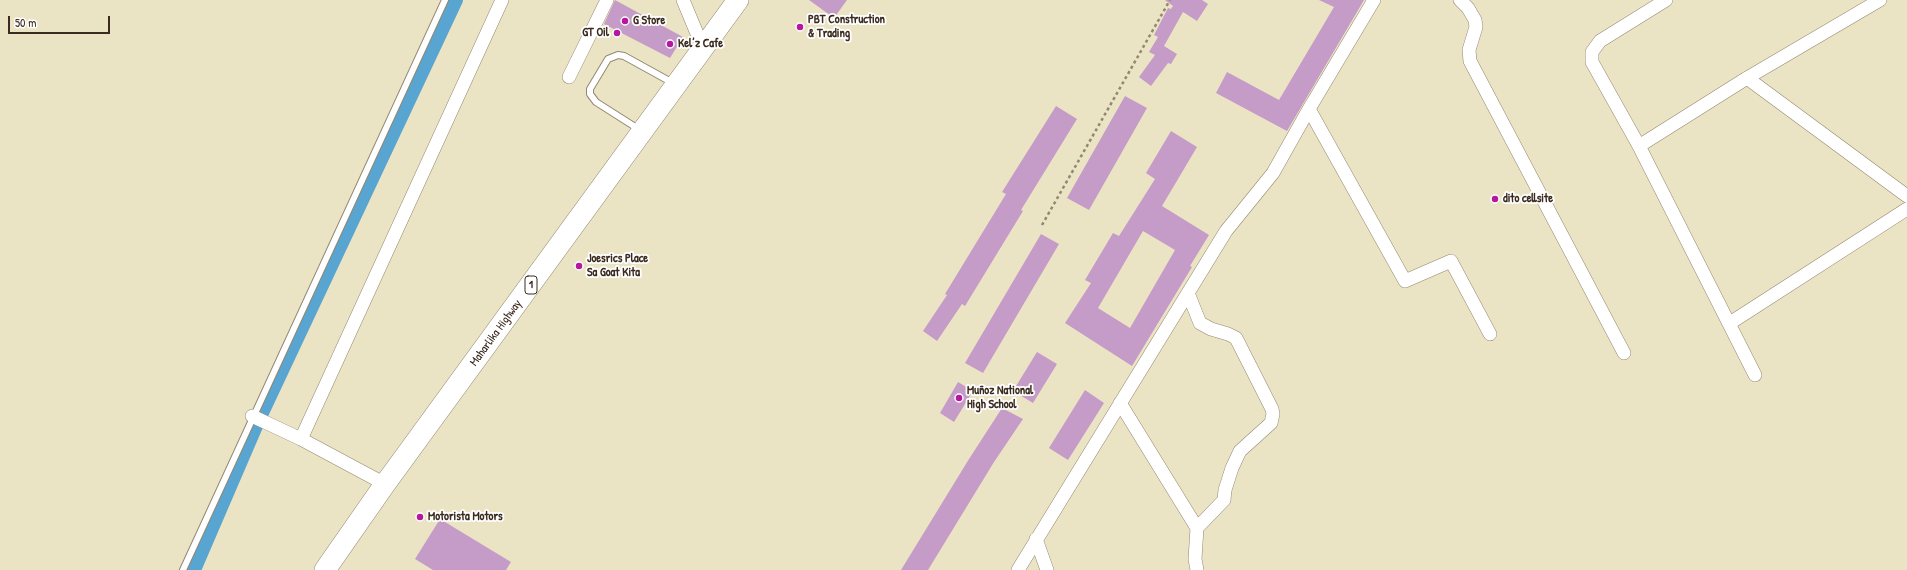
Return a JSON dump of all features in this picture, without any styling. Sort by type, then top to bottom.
[{"type":"highway","name":"Maharlika Highway","points":[[325,570],[385,484],[738,0]]},
{"type":"street","points":[[301,439],[502,0]]},
{"type":"street","points":[[569,77],[607,0]]},
{"type":"street","points":[[683,0],[703,48]]},
{"type":"street","points":[[1018,570],[1226,231],[1273,173],[1308,109],[1374,0]]},
{"type":"street","points":[[1460,0],[1468,8],[1475,20],[1476,27],[1469,50],[1470,61],[1624,353]]},
{"type":"street","points":[[1666,0],[1600,41],[1592,52],[1592,62],[1639,146],[1730,323],[1755,376]]},
{"type":"street","points":[[1639,146],[1747,78],[1880,0]]},
{"type":"street","points":[[1747,78],[1907,196]]},
{"type":"street","points":[[1308,109],[1405,281],[1451,261],[1490,334]]},
{"type":"street","points":[[1730,323],[1907,209]]},
{"type":"street","points":[[1188,293],[1200,323],[1211,329],[1236,338],[1272,409],[1273,414],[1271,423],[1240,451],[1232,468],[1225,490],[1224,500],[1197,528]]},
{"type":"street","points":[[1120,404],[1197,528],[1195,559],[1197,570]]},
{"type":"street","points":[[252,416],[301,439],[385,484]]},
{"type":"street","points":[[1036,539],[1047,570]]},
{"type":"lane","points":[[183,570],[252,416],[444,0]]},
{"type":"lane","points":[[642,132],[596,102],[590,94],[590,89],[608,59],[618,55],[624,56],[676,85]]},
{"type":"path","points":[[1042,225],[1170,0]]},
{"type":"building","points":[[615,0],[683,37],[670,58],[604,24]]},
{"type":"building","points":[[809,0],[847,0],[834,18]]},
{"type":"building","points":[[1165,0],[1202,0],[1208,4],[1197,21],[1183,12],[1164,46],[1177,54],[1171,64],[1168,63],[1151,86],[1139,77],[1155,55],[1149,52],[1158,37],[1154,35],[1168,8],[1171,9],[1173,6]]},
{"type":"building","points":[[1319,0],[1364,0],[1287,131],[1216,93],[1227,72],[1279,100],[1334,7]]},
{"type":"building","points":[[1125,96],[1147,108],[1089,210],[1067,198]]},
{"type":"building","points":[[1056,106],[1077,119],[1021,210],[1023,211],[965,306],[962,304],[937,341],[923,331],[947,295],[945,294],[1006,194],[1002,192]]},
{"type":"building","points":[[1171,131],[1197,147],[1162,206],[1209,235],[1190,266],[1192,267],[1132,366],[1065,323],[1091,283],[1085,280],[1113,233],[1119,236],[1155,179],[1146,173]],"holes":[[[1143,231],[1175,250],[1130,328],[1098,308]]]},
{"type":"building","points":[[1041,234],[1059,244],[983,373],[965,363]]},
{"type":"building","points":[[1037,352],[1057,364],[1033,403],[1013,391]]},
{"type":"building","points":[[958,382],[973,391],[954,422],[940,413]]},
{"type":"building","points":[[1085,390],[1104,403],[1068,460],[1049,448]]},
{"type":"building","points":[[1002,408],[1023,419],[994,462],[928,570],[901,570],[969,459]]},
{"type":"building","points":[[440,519],[511,562],[506,570],[433,570],[415,559]]},
{"type":"waterway","points":[[261,415],[456,0]]},
{"type":"waterway","points":[[194,570],[256,426]]},
{"type":"place","name":"G Store","points":[[625,21]]},
{"type":"place","name":"PBT Construction & Trading","points":[[800,27]]},
{"type":"place","name":"GT Oil","points":[[617,33]]},
{"type":"place","name":"Kel’z Cafe","points":[[670,44]]},
{"type":"place","name":"dito cellsite","points":[[1495,199]]},
{"type":"place","name":"Joesrics Place Sa Goat Kita","points":[[579,266]]},
{"type":"place","name":"Muñoz National High School","points":[[959,398]]},
{"type":"place","name":"Motorista Motors","points":[[420,517]]}]
